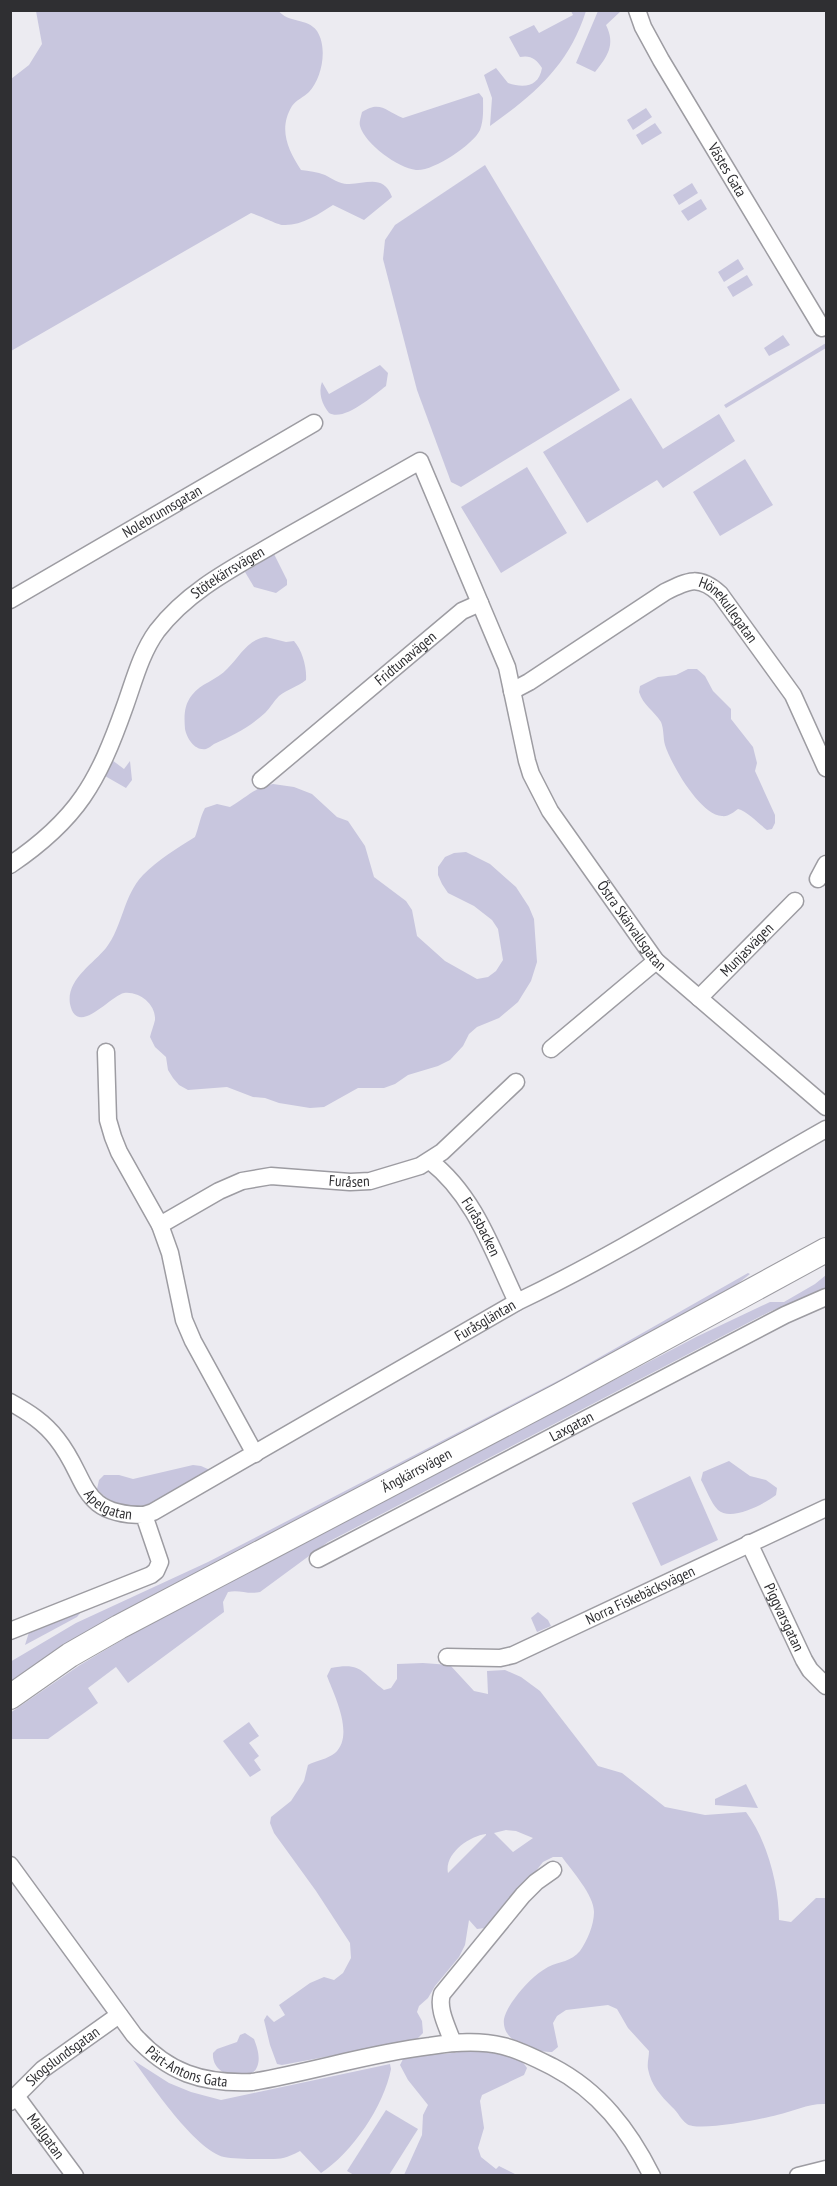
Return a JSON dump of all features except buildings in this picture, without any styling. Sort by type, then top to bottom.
[{"type":"street","name":"Västes Gata","points":[[638,10],[639,19],[661,60],[822,328]]},
{"type":"street","name":"Nolebrunnsgatan","points":[[10,600],[314,423]]},
{"type":"street","name":"Stötekärrsvägen","points":[[10,865],[54,832],[92,785],[109,747],[145,651],[156,632],[171,614],[214,579],[420,461],[480,603]]},
{"type":"street","name":"Hönekullegatan","points":[[512,691],[665,592],[682,583],[700,581],[709,584],[720,594],[784,681],[809,728],[826,768]]},
{"type":"street","points":[[480,603],[507,667],[512,691]]},
{"type":"street","name":"Fridtunavägen","points":[[261,780],[462,611],[480,603]]},
{"type":"street","name":"Östra Skärvallsgatan","points":[[512,691],[527,761],[542,796],[644,947],[656,961],[826,1107]]},
{"type":"street","points":[[818,879],[826,864]]},
{"type":"street","name":"Munjasvägen","points":[[699,998],[795,901]]},
{"type":"street","points":[[551,1049],[656,961]]},
{"type":"street","points":[[106,1052],[108,1120],[112,1137],[160,1225],[170,1253],[184,1320],[193,1341],[255,1454]]},
{"type":"street","name":"Furåsen","points":[[160,1225],[219,1191],[242,1181],[271,1176],[350,1182],[370,1181],[410,1170],[430,1161],[516,1082]]},
{"type":"street","name":"Furåsgläntan","points":[[144,1515],[255,1454],[517,1302],[606,1258],[826,1129]]},
{"type":"street","name":"Furåsbacken","points":[[430,1161],[446,1174],[469,1204],[517,1302]]},
{"type":"street","name":"Ängkärrsvägen","points":[[10,1697],[70,1655],[118,1627],[560,1395],[826,1250]]},
{"type":"street","name":"Laxgatan","points":[[318,1559],[755,1330],[826,1297]]},
{"type":"street","name":"Apelgatan","points":[[10,1402],[36,1417],[57,1439],[72,1462],[82,1484],[97,1503],[120,1513],[144,1515],[160,1558],[156,1571],[151,1575],[10,1631]]},
{"type":"street","name":"Norra Fiskebäcksvägen","points":[[447,1657],[500,1658],[513,1655],[826,1508]]},
{"type":"street","name":"Piggvarsgatan","points":[[749,1544],[804,1660],[810,1670],[826,1686]]},
{"type":"street","name":"Pärt-Antons Gata","points":[[10,1865],[118,2015],[147,2050],[161,2061],[193,2077],[230,2083],[272,2078],[402,2049],[453,2043],[485,2043],[518,2050],[561,2071],[603,2104],[624,2127],[652,2175]]},
{"type":"street","points":[[453,2043],[441,2009],[442,1994],[523,1895],[553,1870]]},
{"type":"street","name":"Skogslundsgatan","points":[[13,2099],[50,2063],[118,2015]]},
{"type":"street","name":"Mallgatan","points":[[13,2099],[75,2175]]},
{"type":"street","points":[[798,2175],[826,2169]]},
{"type":"shaded area","points":[[278,10],[287,17],[308,24],[317,31],[320,38],[322,63],[314,86],[294,104],[288,115],[285,131],[292,155],[301,170],[322,174],[344,184],[379,183],[384,185],[392,197],[364,220],[333,205],[310,219],[290,225],[281,225],[251,213],[11,351],[11,79],[29,65],[42,44],[36,11]]},
{"type":"shaded area","points":[[571,11],[586,11],[579,30],[560,63],[536,90],[490,126],[492,98],[484,75],[496,68],[508,83],[525,86],[538,79],[542,68],[533,58],[520,57],[509,37],[534,25],[539,33],[573,15]]},
{"type":"shaded area","points":[[598,11],[621,11],[606,25],[610,39],[609,50],[595,72],[576,63]]},
{"type":"shaded area","points":[[479,93],[483,98],[480,130],[461,150],[432,167],[416,170],[400,165],[375,147],[360,126],[362,112],[374,107],[383,108],[403,118]]},
{"type":"shaded area","points":[[646,108],[652,117],[633,130],[627,120]]},
{"type":"shaded area","points":[[655,123],[662,133],[642,145],[636,135]]},
{"type":"shaded area","points":[[485,165],[620,390],[461,487],[451,482],[417,390],[383,259],[385,240],[395,225]]},
{"type":"shaded area","points":[[692,183],[698,193],[679,205],[673,195]]},
{"type":"shaded area","points":[[701,199],[707,209],[688,221],[681,211]]},
{"type":"shaded area","points":[[738,259],[744,269],[724,282],[718,272]]},
{"type":"shaded area","points":[[747,275],[753,285],[733,297],[727,287]]},
{"type":"shaded area","points":[[783,335],[790,345],[769,356],[764,348]]},
{"type":"shaded area","points":[[826,343],[826,348],[726,408],[724,405]]},
{"type":"shaded area","points":[[380,365],[388,373],[386,386],[350,411],[335,415],[329,413],[321,398],[322,382],[329,394]]},
{"type":"shaded area","points":[[631,398],[663,449],[719,414],[735,441],[663,488],[657,480],[587,523],[543,452]]},
{"type":"shaded area","points":[[745,459],[773,505],[720,536],[693,492]]},
{"type":"shaded area","points":[[527,467],[567,533],[501,573],[461,507]]},
{"type":"shaded area","points":[[274,554],[287,580],[287,585],[276,593],[254,587],[245,572]]},
{"type":"shaded area","points":[[266,637],[286,642],[294,641],[303,659],[306,680],[279,696],[265,713],[241,731],[206,749],[198,748],[190,740],[185,729],[185,711],[189,699],[196,691],[219,676],[249,645]]},
{"type":"shaded area","points":[[688,669],[697,669],[705,676],[713,691],[731,709],[731,719],[753,747],[757,763],[755,771],[775,815],[772,829],[767,830],[742,810],[738,809],[726,816],[713,813],[696,798],[673,764],[665,745],[661,722],[643,701],[639,692],[640,686],[658,677],[676,675]]},
{"type":"shaded area","points":[[112,760],[124,769],[130,761],[132,780],[126,788],[105,776]]},
{"type":"shaded area","points":[[273,784],[294,787],[312,794],[337,817],[348,821],[365,846],[374,877],[406,901],[412,910],[417,936],[445,961],[477,979],[488,977],[496,971],[503,960],[498,929],[492,920],[474,906],[448,893],[438,875],[438,867],[445,857],[454,853],[466,852],[490,864],[516,887],[534,919],[537,962],[531,981],[518,1002],[499,1018],[477,1027],[450,1060],[408,1075],[384,1088],[358,1088],[324,1107],[310,1108],[253,1097],[227,1087],[188,1090],[179,1085],[168,1070],[166,1057],[155,1047],[150,1037],[155,1014],[150,1004],[141,996],[124,993],[86,1016],[79,1017],[74,1013],[70,1004],[72,987],[112,939],[136,883],[161,859],[195,837],[205,808],[217,804],[230,807],[256,790]]},
{"type":"shaded area","points":[[748,1273],[750,1274],[731,1289],[11,1683],[10,1662],[76,1623],[208,1562],[565,1377]]},
{"type":"shaded area","points":[[826,1275],[826,1288],[769,1312],[328,1542],[260,1592],[228,1592],[223,1602],[224,1612],[128,1683],[116,1667],[88,1688],[98,1703],[48,1739],[11,1739],[10,1713],[80,1665],[139,1630],[696,1337],[770,1302],[784,1302]]},
{"type":"shaded area","points":[[729,1461],[750,1476],[766,1480],[777,1488],[776,1495],[756,1507],[739,1513],[724,1513],[718,1510],[701,1480],[703,1472]]},
{"type":"shaded area","points":[[193,1465],[210,1470],[154,1503],[129,1506],[116,1503],[97,1489],[99,1480],[104,1475],[119,1475],[133,1479]]},
{"type":"shaded area","points":[[690,1476],[718,1540],[661,1566],[632,1503]]},
{"type":"shaded area","points":[[81,1612],[77,1617],[25,1645],[30,1629]]},
{"type":"shaded area","points":[[538,1612],[548,1620],[551,1626],[537,1632],[531,1618]]},
{"type":"shaded area","points":[[397,1664],[450,1665],[474,1691],[488,1694],[487,1671],[505,1670],[521,1677],[540,1691],[598,1766],[622,1773],[665,1807],[705,1815],[746,1812],[766,1850],[777,1893],[779,1920],[791,1922],[816,1898],[826,1898],[826,2104],[730,2124],[704,2127],[687,2124],[654,2085],[648,2069],[649,2051],[628,2028],[617,2009],[608,2005],[566,2010],[557,2016],[553,2023],[558,2047],[552,2052],[529,2048],[513,2040],[505,2027],[504,2019],[513,2000],[538,1973],[577,1955],[585,1943],[594,1917],[593,1905],[582,1883],[562,1857],[553,1857],[543,1862],[527,1882],[513,1893],[485,1928],[477,1929],[469,1920],[465,1945],[459,1957],[428,1998],[419,2006],[417,2012],[422,2021],[423,2033],[416,2040],[282,2065],[277,2064],[264,2020],[267,2015],[274,2022],[285,2015],[279,2005],[310,1983],[324,1977],[334,1980],[343,1973],[351,1958],[350,1943],[274,1833],[270,1823],[271,1817],[291,1801],[304,1781],[308,1765],[332,1755],[341,1745],[343,1726],[341,1715],[327,1676],[331,1668],[350,1667],[361,1670],[384,1690],[391,1688],[397,1679]],"holes":[[[506,1830],[516,1831],[533,1838],[513,1852],[494,1833]],[[486,1835],[448,1873],[450,1859],[459,1847],[472,1838]]]},
{"type":"shaded area","points":[[249,1722],[259,1736],[249,1743],[259,1756],[254,1760],[261,1770],[250,1777],[223,1741]]},
{"type":"shaded area","points":[[746,1784],[758,1808],[715,1805],[715,1799]]},
{"type":"shaded area","points":[[245,2033],[254,2039],[259,2056],[257,2067],[247,2075],[232,2076],[224,2073],[214,2062],[213,2053],[217,2049],[237,2042],[240,2035]]},
{"type":"shaded area","points":[[466,2051],[508,2054],[516,2057],[527,2068],[524,2075],[482,2095],[480,2101],[484,2128],[478,2148],[481,2157],[496,2169],[499,2166],[517,2175],[404,2175],[422,2135],[423,2115],[428,2105],[408,2080],[400,2065],[403,2059],[427,2054]]},
{"type":"shaded area","points":[[133,2060],[169,2083],[221,2100],[390,2064],[391,2069],[381,2098],[365,2127],[344,2154],[321,2173],[300,2151],[273,2159],[228,2158],[213,2152],[187,2130]]},
{"type":"shaded area","points":[[386,2110],[418,2129],[389,2175],[354,2175],[347,2171]]}]
